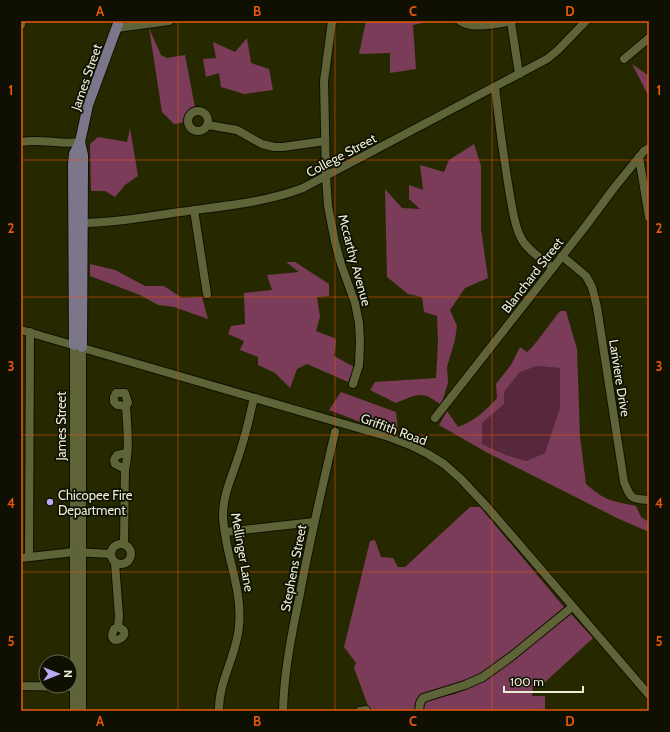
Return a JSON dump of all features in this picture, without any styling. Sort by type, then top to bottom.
[{"type":"main road","name":"James Street","points":[[78,346],[79,223],[73,165],[74,154],[80,142],[88,105],[118,24]]},
{"type":"street","points":[[21,25],[22,21]]},
{"type":"street","points":[[118,24],[169,21]]},
{"type":"street","points":[[208,125],[237,130],[262,144],[274,147],[325,141],[324,81],[332,21]]},
{"type":"street","points":[[460,21],[464,24],[473,26],[511,21],[519,74]]},
{"type":"street","name":"College Street","points":[[79,223],[115,221],[194,210],[276,197],[303,188],[547,59],[558,50],[586,21]]},
{"type":"street","points":[[624,59],[649,38]]},
{"type":"street","points":[[495,87],[505,168],[514,219],[522,240],[552,267]]},
{"type":"street","points":[[21,142],[32,141],[71,144],[80,142]]},
{"type":"street","name":"Mccarthy Avenue","points":[[325,141],[328,206],[335,242],[355,303],[359,323],[360,342],[358,365],[353,384]]},
{"type":"street","name":"Blanchard Street","points":[[435,418],[614,188],[639,157],[649,148]]},
{"type":"street","points":[[639,157],[649,217]]},
{"type":"street","points":[[194,210],[206,294]]},
{"type":"street","name":"Lariviere Drive","points":[[562,256],[586,276],[592,287],[597,307],[624,482],[629,494],[635,500],[649,500]]},
{"type":"street","name":"Griffith Road","points":[[21,330],[389,437],[436,459],[451,470],[473,492],[649,695]]},
{"type":"street","points":[[30,332],[25,557],[78,552],[111,554]]},
{"type":"street","name":"James Street","points":[[78,346],[78,552],[82,711]]},
{"type":"street","name":"Mellinger Lane","points":[[219,711],[222,689],[235,651],[240,618],[238,594],[225,532],[223,513],[225,500],[243,445],[254,398]]},
{"type":"street","points":[[124,544],[125,469],[127,453],[126,406]]},
{"type":"street","name":"Stephens Street","points":[[283,711],[284,678],[288,651],[314,522],[335,432]]},
{"type":"street","points":[[125,469],[115,464],[114,460],[117,455],[127,453]]},
{"type":"street","points":[[225,532],[314,522]]},
{"type":"street","points":[[118,544],[124,544],[128,546],[132,552],[130,560],[123,564],[116,563],[112,559],[111,554],[113,548],[118,544]]},
{"type":"street","name":"James Street","points":[[75,654],[78,552]]},
{"type":"street","points":[[116,563],[119,616],[118,627]]},
{"type":"street","points":[[419,711],[422,699],[465,685],[483,677],[512,656],[572,607]]},
{"type":"street","points":[[21,686],[38,686]]},
{"type":"street","name":"James Street","points":[[74,694],[74,711]]},
{"type":"shaded area","points":[[366,21],[427,21],[413,25],[416,69],[390,73],[390,53],[359,54]]},
{"type":"shaded area","points":[[149,28],[161,55],[167,58],[185,55],[195,107],[186,114],[185,122],[174,124],[162,112]]},
{"type":"shaded area","points":[[247,38],[251,63],[269,69],[273,90],[244,94],[221,87],[219,73],[206,77],[203,59],[216,58],[213,42],[235,52]]},
{"type":"shaded area","points":[[632,64],[649,76],[649,97]]},
{"type":"shaded area","points":[[130,128],[138,176],[125,185],[115,197],[105,191],[91,191],[90,144],[98,137],[127,142]]},
{"type":"shaded area","points":[[474,144],[481,166],[481,229],[488,278],[465,288],[450,310],[457,326],[455,340],[447,367],[448,383],[441,405],[435,400],[424,395],[410,397],[396,403],[370,390],[375,382],[436,378],[438,343],[437,316],[424,312],[422,297],[408,294],[387,277],[385,189],[402,208],[420,209],[409,199],[409,185],[423,190],[420,165],[444,172],[449,160]]},
{"type":"shaded area","points":[[286,262],[295,262],[329,284],[329,296],[317,297],[320,317],[316,331],[334,338],[336,340],[334,356],[354,367],[348,382],[307,364],[297,369],[290,388],[275,373],[258,365],[258,357],[240,350],[244,341],[228,334],[231,326],[245,324],[244,293],[272,290],[267,275],[299,272]]},
{"type":"shaded area","points":[[90,264],[115,270],[145,286],[164,286],[182,298],[202,297],[208,319],[174,307],[158,305],[140,295],[90,276]]},
{"type":"shaded area","points":[[560,311],[566,311],[577,349],[580,437],[586,484],[598,494],[609,500],[636,506],[641,517],[649,522],[649,532],[619,519],[486,452],[439,425],[447,411],[458,427],[470,422],[479,415],[497,398],[496,384],[511,365],[520,347],[527,352]],"holes":[[[537,366],[560,368],[560,407],[545,453],[526,461],[506,455],[482,444],[482,423],[504,404],[504,392],[520,372]]]},
{"type":"shaded area","points":[[537,366],[560,368],[560,407],[545,453],[526,461],[506,455],[482,444],[482,423],[504,404],[504,392],[520,372]]},
{"type":"shaded area","points":[[341,392],[396,412],[398,432],[358,421],[329,410]]},
{"type":"shaded area","points":[[470,507],[480,507],[564,607],[497,664],[476,678],[419,696],[416,701],[417,711],[370,711],[354,668],[356,663],[344,647],[370,541],[375,540],[381,557],[393,558],[398,567],[405,567]]},
{"type":"shaded area","points":[[570,613],[593,638],[543,684],[533,686],[532,696],[545,696],[545,709],[540,709],[538,711],[423,711],[424,700],[455,694],[496,673]]},
{"type":"place","name":"Chicopee Fire Department","points":[[50,502]]}]
